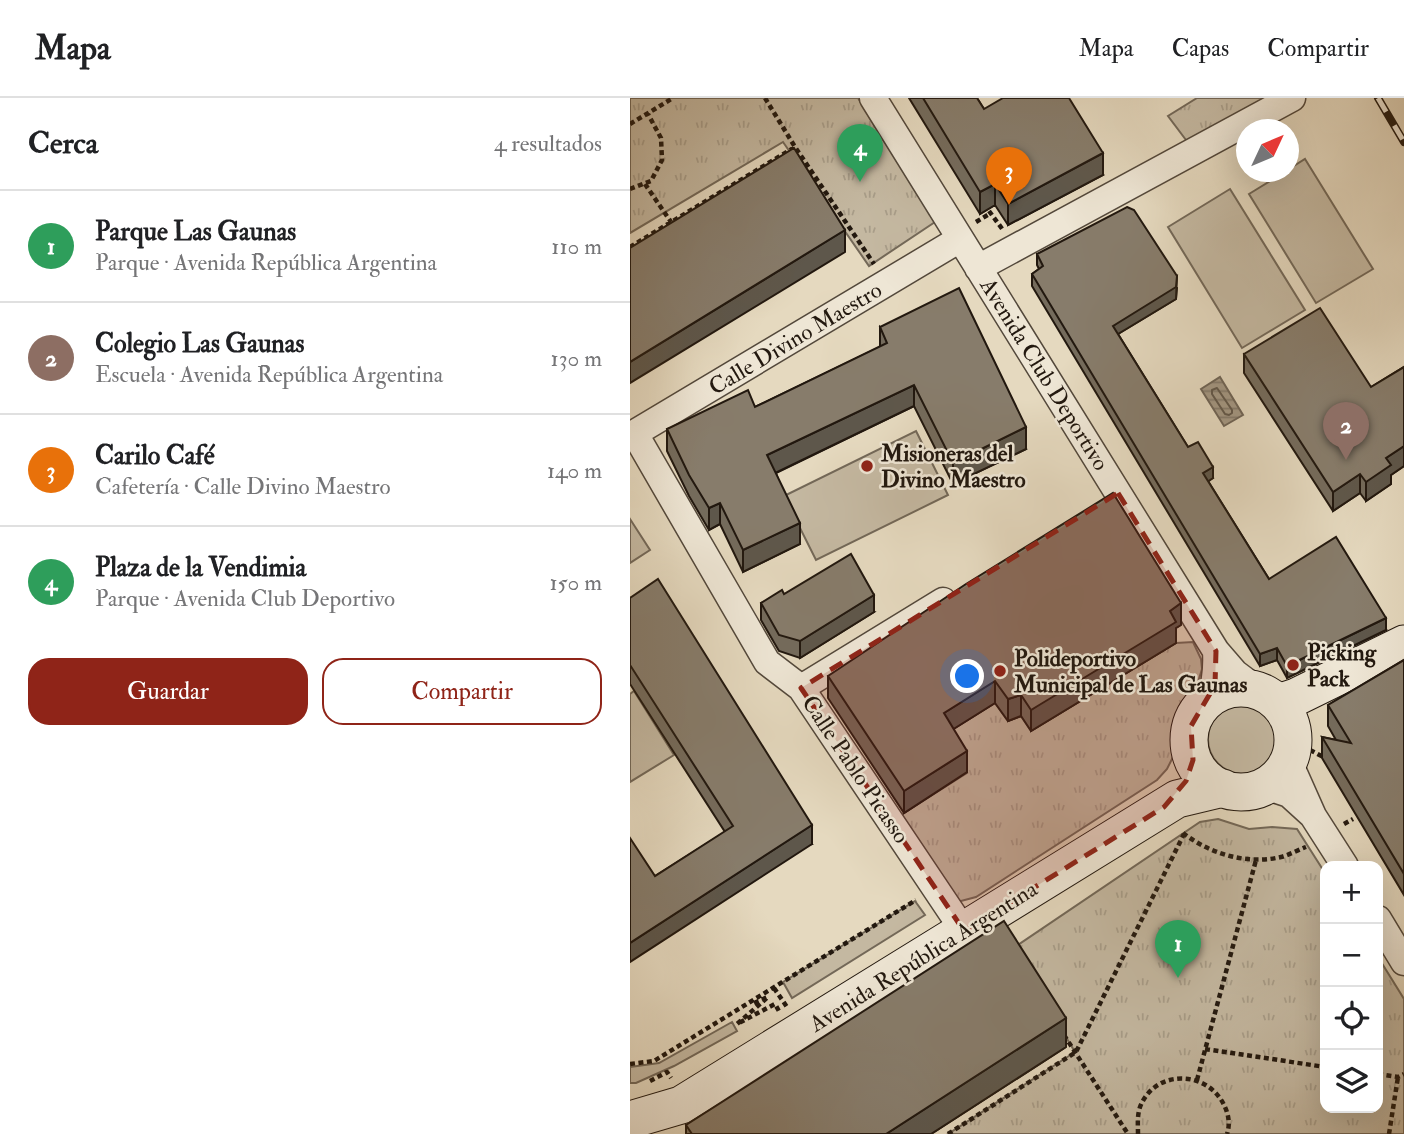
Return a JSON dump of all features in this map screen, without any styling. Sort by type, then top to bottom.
[{"type":"main road","points":[[1277,734],[1242,687],[1225,690],[1210,698],[1198,710],[1191,726],[1189,743],[1193,760],[1202,774],[1223,788],[1249,792],[1296,697],[1404,644]]},
{"type":"main road","points":[[1277,734],[1309,712],[1404,667]]},
{"type":"main road","name":"Avenida República Argentina","points":[[1174,820],[1175,797],[1186,781],[1193,760]]},
{"type":"main road","name":"Avenida República Argentina","points":[[1174,820],[1177,799],[1223,788]]},
{"type":"main road","name":"Avenida República Argentina","points":[[630,1120],[681,1105],[964,931],[1174,820]]},
{"type":"main road","name":"Avenida República Argentina","points":[[657,1134],[681,1105]]},
{"type":"street","name":"Avenida Club Deportivo","points":[[873,98],[1216,651],[1235,673],[1277,734],[1289,794],[1319,826],[1342,861]]},
{"type":"street","points":[[978,268],[1289,100]]},
{"type":"street","name":"Calle Divino Maestro","points":[[632,435],[960,239]]},
{"type":"street","name":"Calle Pablo Picasso","points":[[632,435],[767,662],[801,688],[964,931]]},
{"type":"street","points":[[1095,507],[1118,493]]},
{"type":"street","points":[[801,688],[966,587]]},
{"type":"street","points":[[1210,698],[1215,685],[1216,651]]},
{"type":"street","points":[[1390,927],[1404,961]]},
{"type":"path","points":[[630,124],[673,98]]},
{"type":"path","points":[[765,98],[887,283]]},
{"type":"path","points":[[630,189],[651,181],[662,160],[661,138],[648,114]]},
{"type":"path","points":[[630,247],[795,147]]},
{"type":"path","points":[[645,184],[671,222]]},
{"type":"path","points":[[948,1134],[1076,1052],[1174,820],[1201,845],[1226,856],[1256,860],[1282,857],[1311,845],[1319,826]]},
{"type":"path","points":[[1197,1080],[1256,860]]},
{"type":"path","points":[[630,1064],[654,1061],[936,888]]},
{"type":"path","points":[[731,1014],[768,997],[737,1024],[775,1004],[794,1036]]},
{"type":"path","points":[[1061,1030],[1128,1134]]},
{"type":"path","points":[[1205,1049],[1320,1066]]},
{"type":"path","points":[[1383,1075],[1398,1077],[1404,1074]]},
{"type":"path","points":[[1389,1134],[1398,1077]]},
{"type":"path","points":[[1138,1134],[1140,1107],[1147,1095],[1157,1086],[1183,1078],[1197,1080],[1211,1087],[1222,1099],[1228,1114],[1227,1134]]},
{"type":"highlighted area","points":[[1118,493],[1216,651],[1215,685],[1191,726],[1193,760],[1186,781],[1164,807],[964,931],[801,688]]},
{"type":"green space","points":[[630,98],[858,98],[935,222],[869,266],[783,142],[630,233]]},
{"type":"green space","points":[[1197,98],[1266,98],[1189,144],[1168,116]]},
{"type":"green space","points":[[1305,159],[1373,269],[1316,303],[1249,194],[1269,182],[1299,182],[1299,163]]},
{"type":"green space","points":[[1230,189],[1305,310],[1242,348],[1168,227]]},
{"type":"green space","points":[[916,431],[948,495],[816,560],[784,496]]},
{"type":"green space","points":[[630,519],[650,550],[630,563]]},
{"type":"green space","points":[[1193,642],[1201,659],[1202,669],[1199,679],[1178,708],[1173,757],[1157,780],[976,897],[961,901],[950,900],[901,815],[967,773],[944,735],[995,703],[1008,721],[1021,716],[1031,731],[1176,643]]},
{"type":"green space","points":[[634,691],[674,755],[630,782],[630,694]]},
{"type":"green space","points":[[1243,704],[1268,714],[1278,739],[1268,764],[1243,774],[1218,764],[1208,739],[1218,714]]},
{"type":"green space","points":[[1218,819],[1249,829],[1297,829],[1320,865],[1320,1113],[1383,1113],[1383,965],[1404,999],[1404,1134],[948,1134],[1075,1052],[1012,949],[1200,822]]},
{"type":"green space","points":[[915,901],[925,915],[792,998],[783,982]]},
{"type":"green space","points":[[732,1022],[737,1031],[674,1066],[636,1083],[630,1083],[630,1067],[659,1063]]},
{"type":"water","points":[[1220,377],[1243,415],[1224,426],[1201,389]]},
{"type":"building","points":[[923,98],[977,98],[984,109],[1003,98],[1069,98],[1103,153],[1008,204],[995,184],[980,192]]},
{"type":"building","points":[[794,148],[845,230],[630,362],[630,248]]},
{"type":"building","points":[[1127,207],[1134,210],[1177,276],[1176,287],[1113,326],[1188,447],[1198,442],[1213,467],[1203,473],[1269,579],[1336,537],[1386,618],[1287,666],[1277,648],[1260,654],[1032,274],[1043,266],[1037,254]]},
{"type":"building","points":[[959,288],[1026,427],[953,463],[914,385],[767,455],[800,523],[743,550],[720,503],[709,508],[689,475],[667,429],[748,390],[755,407],[887,343],[880,327]]},
{"type":"building","points":[[1320,308],[1371,387],[1404,367],[1404,446],[1386,458],[1391,465],[1366,482],[1360,474],[1333,492],[1244,354]]},
{"type":"building","name":"Polideportivo Municipal de Las Gaunas","points":[[1113,493],[1181,603],[1170,611],[1176,622],[1031,710],[1021,695],[1008,699],[995,681],[944,713],[967,751],[904,791],[828,676],[966,584]]},
{"type":"building","points":[[851,554],[874,595],[800,641],[779,635],[761,603],[782,590],[784,594]]},
{"type":"building","points":[[658,579],[812,825],[630,943],[630,838],[655,876],[733,826],[630,665],[630,598]]},
{"type":"building","points":[[1404,660],[1404,874],[1322,737],[1351,743],[1328,705]]},
{"type":"building","points":[[1004,921],[1066,1018],[886,1134],[692,1134],[686,1125]]},
{"type":"railway","points":[[1378,98],[1404,142]]},
{"type":"place","name":"Plaza de la Vendimia","points":[[860,182]]},
{"type":"place","name":"Carilo Café","points":[[1009,205]]},
{"type":"place","name":"Colegio Las Gaunas","points":[[1346,460]]},
{"type":"place","name":"Misioneras del Divino Maestro","points":[[867,466]]},
{"type":"place","name":"Picking Pack","points":[[1293,665]]},
{"type":"place","name":"Polideportivo Municipal de Las Gaunas","points":[[1000,671]]},
{"type":"place","name":"Parque Las Gaunas","points":[[1178,978]]}]
